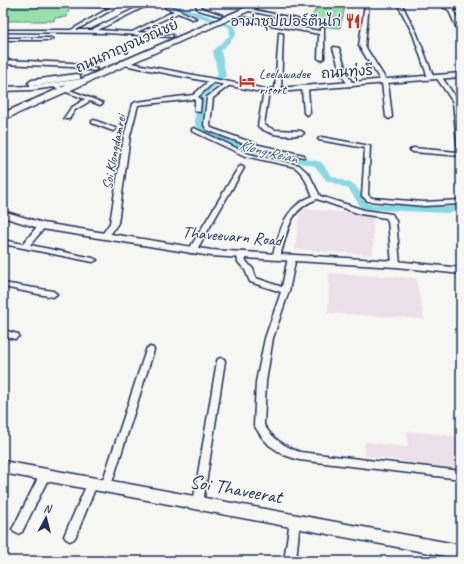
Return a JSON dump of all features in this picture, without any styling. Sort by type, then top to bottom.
[{"type":"main road","name":"ถนนกาญจนวณิชย์","points":[[3,113],[65,89],[94,69],[202,22],[224,16],[247,6],[263,3]]},
{"type":"main road","name":"ถนนกาญจนวณิชย์","points":[[3,117],[45,96],[55,86],[80,79],[124,63],[202,22]]},
{"type":"main road","points":[[32,86],[80,79]]},
{"type":"main road","points":[[32,86],[40,90],[45,96]]},
{"type":"street","points":[[44,3],[120,4]]},
{"type":"street","points":[[92,31],[150,3]]},
{"type":"street","points":[[166,3],[168,7],[202,22]]},
{"type":"street","points":[[197,3],[200,9],[224,16],[322,30],[321,58]]},
{"type":"street","points":[[367,3],[362,46],[385,83],[390,117]]},
{"type":"street","points":[[399,3],[415,34],[431,78]]},
{"type":"street","points":[[444,3],[446,7],[461,8]]},
{"type":"street","points":[[73,31],[120,4]]},
{"type":"street","points":[[247,6],[297,20]]},
{"type":"street","points":[[450,8],[460,32]]},
{"type":"street","points":[[132,33],[178,11]]},
{"type":"street","points":[[453,16],[461,17]]},
{"type":"street","points":[[3,31],[92,31],[170,36]]},
{"type":"street","points":[[278,90],[281,34]]},
{"type":"street","points":[[3,39],[51,40]]},
{"type":"street","points":[[336,48],[345,76],[352,85]]},
{"type":"street","points":[[3,62],[72,65],[94,69]]},
{"type":"street","name":"ถนนทุ่งรี","points":[[124,63],[224,84],[266,91],[385,83],[461,75]]},
{"type":"street","points":[[414,150],[461,154],[460,114],[456,102],[439,78]]},
{"type":"street","points":[[198,111],[198,100],[195,97],[212,81]]},
{"type":"street","points":[[3,84],[55,86]]},
{"type":"street","points":[[224,84],[210,97],[208,127],[253,151],[302,156]]},
{"type":"street","points":[[3,88],[32,86]]},
{"type":"street","name":"Soi Klongdamrei","points":[[55,86],[100,103]]},
{"type":"street","points":[[305,89],[307,113]]},
{"type":"street","points":[[266,91],[261,126],[266,129],[282,133],[301,133]]},
{"type":"street","name":"Soi Klongdamrei","points":[[105,236],[114,223],[127,136],[136,104],[195,97]]},
{"type":"street","points":[[68,118],[73,109],[90,99]]},
{"type":"street","points":[[94,122],[113,129]]},
{"type":"street","points":[[194,130],[297,166],[306,174],[317,197]]},
{"type":"street","points":[[321,139],[349,140],[368,147],[366,196],[369,200],[384,203],[424,204],[461,202]]},
{"type":"street","points":[[192,251],[241,168]]},
{"type":"street","points":[[276,257],[290,216],[300,204],[317,197],[363,212],[389,216],[392,221],[396,264]]},
{"type":"street","name":"Thaveevarn Road","points":[[3,214],[42,226],[192,251],[396,264],[461,271]]},
{"type":"street","points":[[25,246],[42,226]]},
{"type":"street","points":[[3,242],[93,260]]},
{"type":"street","points":[[241,255],[242,262],[249,269],[253,280],[285,291]]},
{"type":"street","points":[[292,257],[285,291],[269,338],[262,382],[259,425],[264,433],[273,442],[288,452],[299,456],[461,475]]},
{"type":"street","points":[[3,285],[53,294]]},
{"type":"street","points":[[3,333],[15,336]]},
{"type":"street","points":[[70,536],[99,485],[150,350]]},
{"type":"street","points":[[198,503],[221,361]]},
{"type":"street","name":"Soi Thaveerat","points":[[3,467],[461,552]]},
{"type":"street","points":[[18,529],[45,475]]},
{"type":"street","points":[[290,561],[295,520]]},
{"type":"shaded area","points":[[300,209],[373,214],[373,255],[295,249]]},
{"type":"shaded area","points":[[329,273],[416,278],[424,319],[328,313]]},
{"type":"shaded area","points":[[407,431],[461,437],[461,472],[406,466],[403,461],[365,456],[365,442],[408,447]]},
{"type":"green space","points":[[3,3],[49,3],[48,4],[70,5],[67,17],[55,18],[54,21],[4,21],[3,23]]},
{"type":"green space","points":[[319,3],[346,3],[340,28],[307,25]]},
{"type":"waterway","name":"Klong Reian","points":[[167,3],[186,11],[232,26],[233,35],[217,51],[222,76],[200,96],[199,124],[202,129],[246,148],[318,164],[329,178],[352,187],[365,207],[449,210],[461,208]]},
{"type":"place","name":"อาม่าซุปเปอร์ตีนไก่","points":[[353,21]]},
{"type":"place","name":"Leelawadee risort","points":[[247,81]]}]
